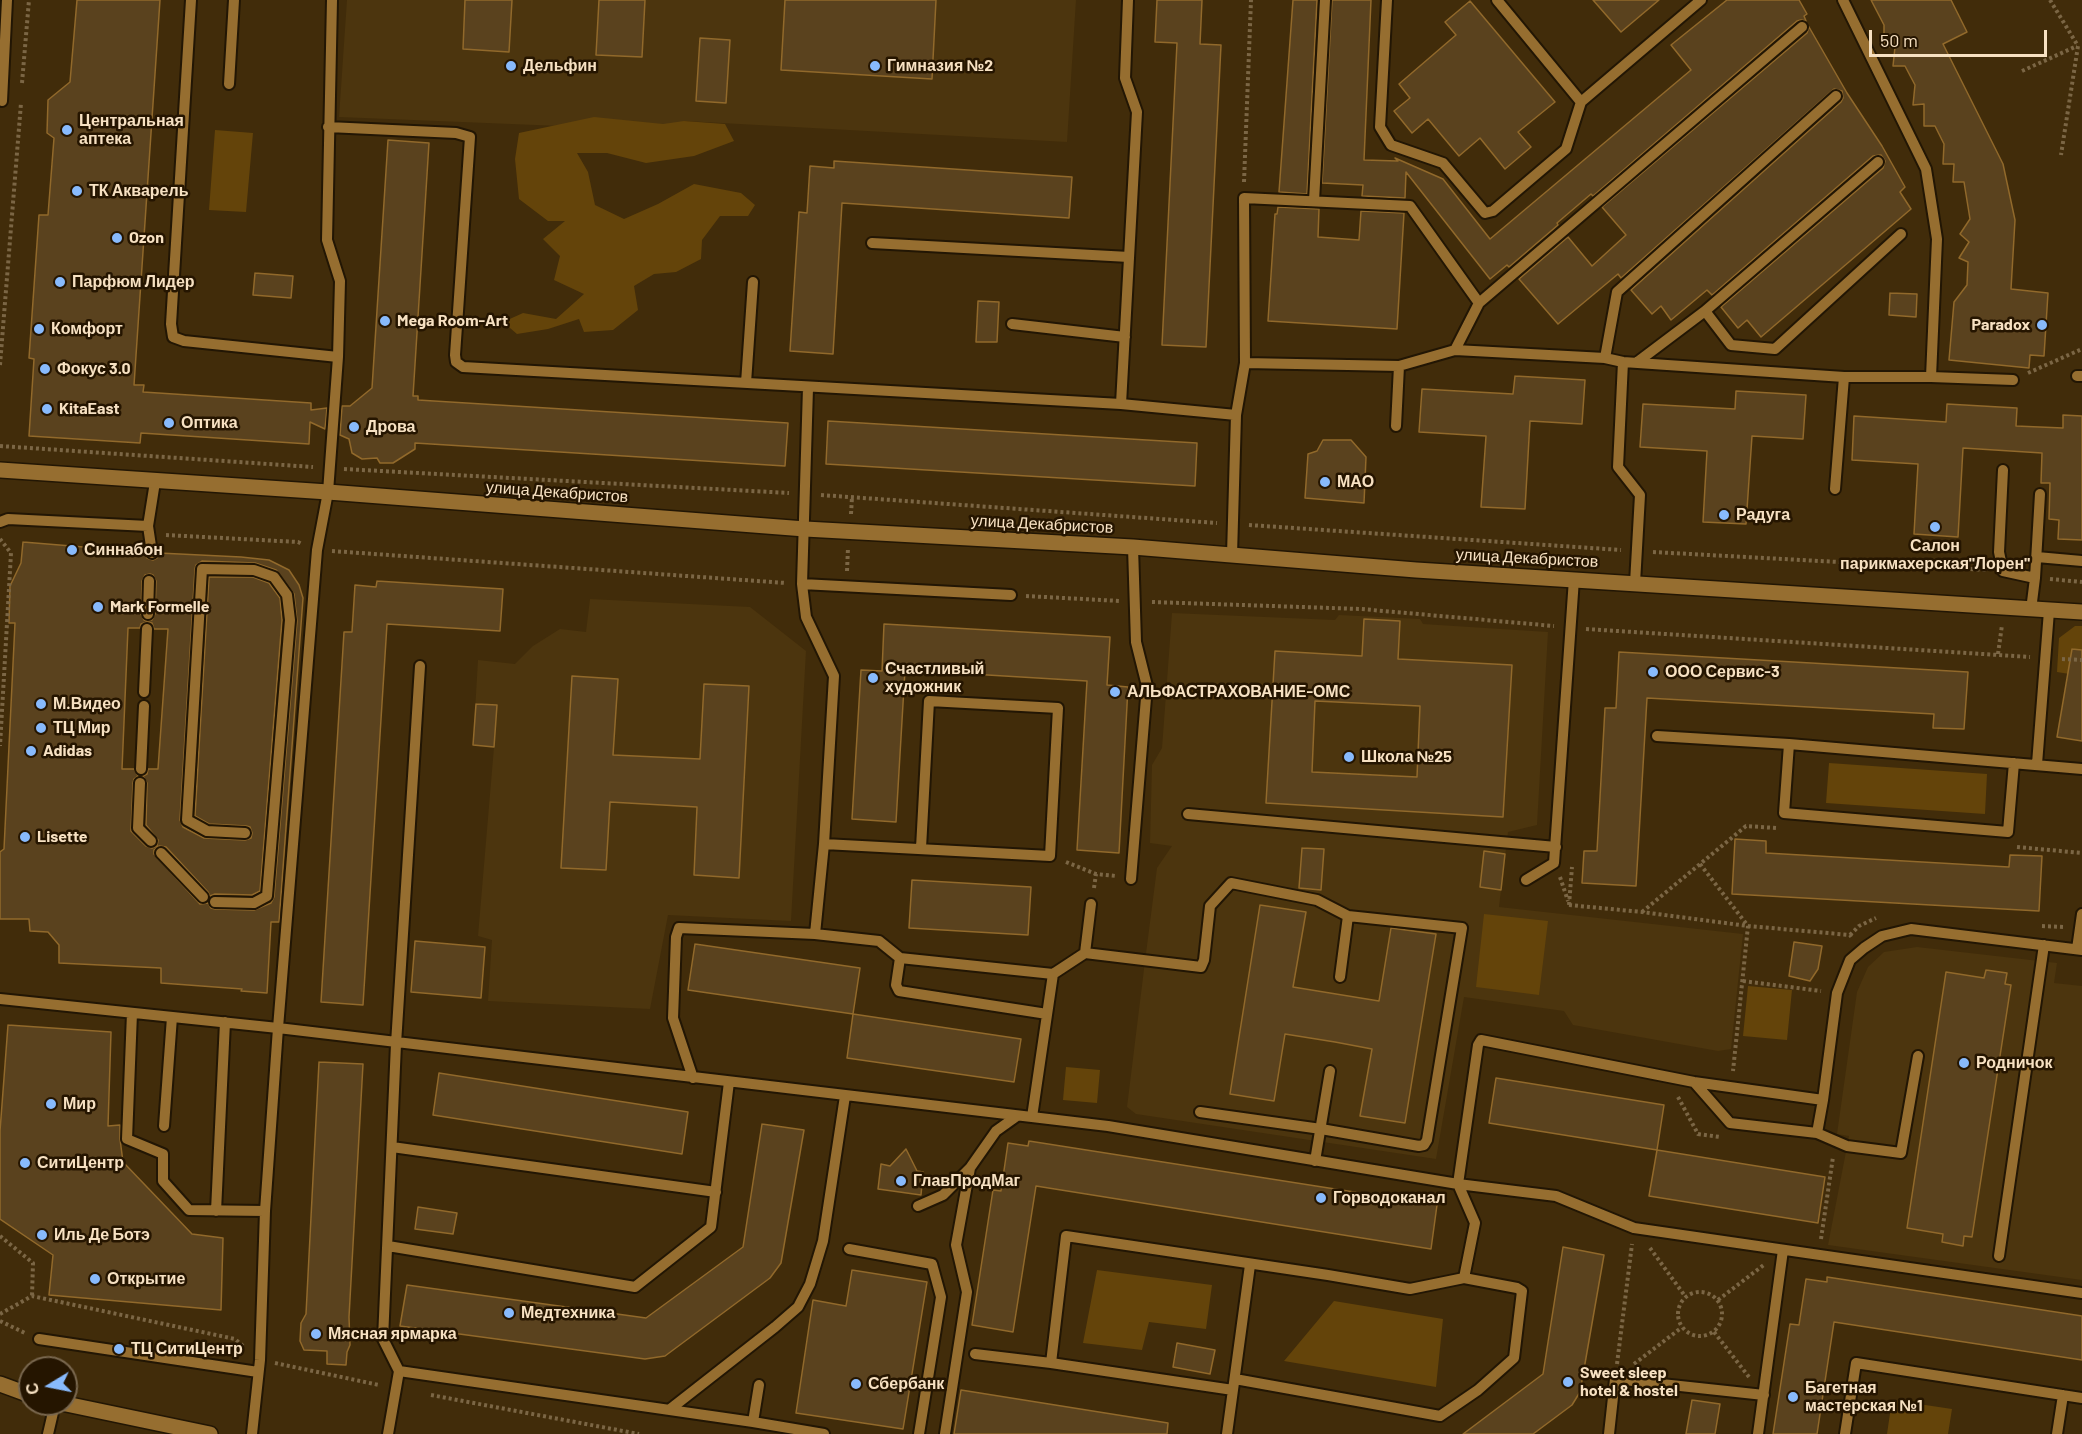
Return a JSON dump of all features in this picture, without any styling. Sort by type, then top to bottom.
[{"type":"street","name":"улица Декабристов","points":[[0,470],[328,492],[805,529],[1133,547],[1416,570],[2082,612]]},
{"type":"street","points":[[0,1384],[18,1391]]},
{"type":"street","points":[[0,1394],[18,1395]]},
{"type":"street","points":[[78,1406],[210,1434]]},
{"type":"lane","points":[[2,101],[7,0]]},
{"type":"lane","points":[[191,0],[171,324],[173,337],[184,341],[338,357]]},
{"type":"lane","points":[[229,84],[234,0]]},
{"type":"lane","points":[[252,1434],[260,1360],[265,1212],[278,1028],[317,550],[328,492],[338,357],[340,282],[327,240],[332,0]]},
{"type":"lane","points":[[1121,404],[1137,111],[1125,78],[1128,0]]},
{"type":"lane","points":[[1314,201],[1324,0]]},
{"type":"lane","points":[[1387,0],[1380,127],[1391,145],[1443,162],[1485,213],[1493,211],[1566,149],[1581,102],[1701,0]]},
{"type":"lane","points":[[1497,0],[1581,102]]},
{"type":"lane","points":[[1843,0],[1926,168],[1937,239],[1931,377]]},
{"type":"lane","points":[[1455,350],[1479,303],[1802,27]]},
{"type":"lane","points":[[1605,358],[1617,292],[1836,96]]},
{"type":"lane","points":[[328,127],[456,133],[470,136],[454,355],[456,362],[463,367],[1121,404],[1236,415]]},
{"type":"lane","points":[[1636,363],[1705,311],[1878,162]]},
{"type":"lane","points":[[1232,555],[1236,415],[1245,363],[1244,198],[1410,206],[1479,303]]},
{"type":"lane","points":[[1705,311],[1731,345],[1774,349],[1900,234]]},
{"type":"lane","points":[[872,243],[1129,257]]},
{"type":"lane","points":[[746,383],[753,282]]},
{"type":"lane","points":[[1012,324],[1125,337]]},
{"type":"lane","points":[[1245,363],[1399,366],[1455,350],[1605,358],[1623,362],[1844,377],[2013,380]]},
{"type":"lane","points":[[1623,362],[1618,467],[1640,495],[1635,583]]},
{"type":"lane","points":[[1396,426],[1399,366]]},
{"type":"lane","points":[[1835,489],[1844,377]]},
{"type":"lane","points":[[808,388],[802,584],[806,617],[834,676],[824,844],[814,934]]},
{"type":"lane","points":[[2003,470],[1999,552],[2003,571],[2035,578]]},
{"type":"lane","points":[[152,552],[149,530],[155,482]]},
{"type":"lane","points":[[2031,610],[2037,557],[2040,494]]},
{"type":"lane","points":[[0,522],[8,519],[149,530]]},
{"type":"lane","points":[[1131,879],[1147,686],[1136,642],[1133,547]]},
{"type":"lane","points":[[2037,557],[2082,561]]},
{"type":"lane","points":[[215,902],[254,903],[267,896],[290,620],[287,595],[274,577],[254,570],[202,569],[187,820],[207,831],[245,833]]},
{"type":"lane","points":[[1526,880],[1554,863],[1574,579]]},
{"type":"lane","points":[[148,614],[149,581]]},
{"type":"lane","points":[[802,584],[1011,595]]},
{"type":"lane","points":[[2037,764],[2049,611]]},
{"type":"lane","points":[[144,692],[147,629]]},
{"type":"lane","points":[[388,1434],[399,1371],[383,1339],[396,1044],[420,666]]},
{"type":"lane","points":[[824,844],[1050,856],[1058,708],[929,701],[921,848]]},
{"type":"lane","points":[[141,769],[144,706]]},
{"type":"lane","points":[[1657,736],[1789,744],[2082,769]]},
{"type":"lane","points":[[1789,744],[1784,813],[2008,832],[2014,763]]},
{"type":"lane","points":[[140,783],[138,828],[150,842]]},
{"type":"lane","points":[[1188,814],[1556,847]]},
{"type":"lane","points":[[161,853],[203,897]]},
{"type":"lane","points":[[693,1078],[673,1018],[676,937],[679,928],[814,934],[879,941],[900,958],[1053,974],[1085,953],[1201,966],[1204,960],[1210,906],[1231,883],[1317,900],[1348,916],[1462,928],[1427,1140],[1424,1145],[1200,1112]]},
{"type":"lane","points":[[1085,953],[1091,904]]},
{"type":"lane","points":[[1817,1133],[1824,1100],[1837,993],[1850,960],[1882,936],[1911,929],[2080,950],[2082,914]]},
{"type":"lane","points":[[1340,977],[1348,916]]},
{"type":"lane","points":[[1999,1256],[2044,945]]},
{"type":"lane","points":[[900,958],[896,985],[899,991],[1047,1014]]},
{"type":"lane","points":[[1032,1118],[1053,974]]},
{"type":"lane","points":[[0,999],[278,1028],[396,1044],[1108,1126],[1458,1184],[1556,1196],[1634,1228],[2082,1293]]},
{"type":"lane","points":[[132,1013],[127,1139],[163,1154],[163,1181],[189,1210],[265,1212]]},
{"type":"lane","points":[[164,1126],[172,1017]]},
{"type":"lane","points":[[216,1211],[225,1022]]},
{"type":"lane","points":[[1464,1278],[1475,1223],[1458,1184],[1478,1045],[1481,1040],[1694,1082],[1824,1100]]},
{"type":"lane","points":[[1694,1082],[1730,1123],[1817,1133],[1847,1146],[1901,1153],[1918,1056]]},
{"type":"lane","points":[[1315,1161],[1330,1071]]},
{"type":"lane","points":[[388,1246],[634,1287],[711,1227],[729,1082]]},
{"type":"lane","points":[[669,1410],[798,1307],[810,1284],[823,1241],[845,1096]]},
{"type":"lane","points":[[918,1206],[943,1195],[970,1168],[996,1131],[1017,1116]]},
{"type":"lane","points":[[392,1147],[716,1192]]},
{"type":"lane","points":[[945,1434],[968,1292],[956,1245],[970,1168]]},
{"type":"lane","points":[[975,1354],[1234,1385],[1440,1416],[1478,1390],[1514,1358],[1522,1291],[1517,1288],[1464,1278],[1410,1289],[1066,1236],[1051,1363]]},
{"type":"lane","points":[[849,1249],[932,1264],[940,1297],[919,1434]]},
{"type":"lane","points":[[1758,1434],[1783,1250]]},
{"type":"lane","points":[[1227,1434],[1250,1265]]},
{"type":"lane","points":[[39,1340],[258,1372]]},
{"type":"lane","points":[[1845,1434],[1856,1363],[2082,1398]]},
{"type":"lane","points":[[399,1371],[824,1434]]},
{"type":"lane","points":[[1609,1434],[1616,1378],[1764,1395]]},
{"type":"lane","points":[[753,1422],[759,1385]]},
{"type":"lane","points":[[2057,1434],[2063,1395]]},
{"type":"lane","points":[[48,1434],[52,1416]]},
{"type":"path","points":[[0,365],[29,0]]},
{"type":"path","points":[[1244,198],[1251,0]]},
{"type":"path","points":[[2050,0],[2078,46],[2061,155]]},
{"type":"path","points":[[2022,71],[2078,46]]},
{"type":"path","points":[[2013,380],[2082,349]]},
{"type":"path","points":[[0,446],[330,468],[806,494],[1637,551],[2003,571]]},
{"type":"path","points":[[149,530],[298,542],[317,550],[802,584]]},
{"type":"path","points":[[0,539],[10,553],[0,746]]},
{"type":"path","points":[[2035,578],[2082,582]]},
{"type":"path","points":[[1011,595],[1135,602],[1361,609],[1570,627],[2082,660]]},
{"type":"path","points":[[1642,912],[1746,826],[1780,828]]},
{"type":"path","points":[[2012,847],[2082,853]]},
{"type":"path","points":[[1050,856],[1096,874],[1131,879]]},
{"type":"path","points":[[1554,863],[1569,905],[1850,935]]},
{"type":"path","points":[[1700,864],[1749,926],[1731,1087]]},
{"type":"path","points":[[1091,904],[1096,874]]},
{"type":"path","points":[[1743,981],[1837,993]]},
{"type":"path","points":[[1677,1094],[1698,1134],[1720,1137]]},
{"type":"path","points":[[1818,1255],[1834,1151]]},
{"type":"path","points":[[1634,1228],[1686,1296]]},
{"type":"path","points":[[1616,1378],[1634,1228]]},
{"type":"path","points":[[0,1236],[33,1263],[32,1296]]},
{"type":"path","points":[[1718,1300],[1783,1250]]},
{"type":"path","points":[[1703,1291],[1718,1300],[1723,1317],[1714,1332],[1696,1337],[1681,1328],[1677,1311],[1686,1296],[1703,1291]]},
{"type":"path","points":[[0,1314],[32,1296],[235,1339],[260,1360],[396,1389]]},
{"type":"path","points":[[0,1322],[39,1340]]},
{"type":"path","points":[[1616,1378],[1681,1328]]},
{"type":"path","points":[[1714,1332],[1764,1395]]},
{"type":"path","points":[[430,1395],[639,1434]]},
{"type":"shaded area","points":[[347,0],[1076,0],[1067,142],[685,121],[683,131],[339,117]]},
{"type":"shaded area","points":[[594,117],[663,124],[684,121],[725,124],[734,141],[694,156],[646,163],[607,153],[577,153],[588,172],[595,205],[624,219],[694,184],[741,193],[755,205],[748,216],[720,216],[702,240],[701,259],[676,272],[654,274],[634,286],[638,310],[613,330],[584,332],[579,319],[548,329],[517,334],[503,322],[523,313],[556,319],[584,294],[554,280],[560,256],[543,239],[565,221],[548,221],[519,199],[515,159],[519,133]]},
{"type":"shaded area","points":[[215,130],[253,133],[246,212],[209,210]]},
{"type":"shaded area","points":[[590,599],[750,607],[806,651],[791,921],[668,915],[650,1009],[488,1001],[492,940],[478,936],[494,747],[473,745],[478,660],[515,664],[533,646],[560,629],[586,632]]},
{"type":"shaded area","points":[[1172,613],[1335,620],[1339,615],[1420,619],[1423,624],[1548,632],[1537,825],[1508,832],[1499,907],[1743,934],[1731,1049],[1718,1051],[1573,1025],[1564,1011],[1464,997],[1436,1159],[1136,1114],[1127,1107],[1157,868],[1172,846],[1150,843],[1152,765],[1162,748]]},
{"type":"shaded area","points":[[2075,626],[2082,626],[2082,676],[2057,672],[2059,638]]},
{"type":"shaded area","points":[[1829,763],[1987,774],[1985,814],[1826,803]]},
{"type":"shaded area","points":[[1484,914],[1548,921],[1539,995],[1476,987]]},
{"type":"shaded area","name":"Родничок","points":[[1917,947],[2057,963],[2054,983],[2082,986],[2082,1280],[1828,1245],[1849,1136],[1837,1134],[1857,992],[1868,967],[1884,952]]},
{"type":"shaded area","points":[[1748,986],[1792,990],[1787,1040],[1743,1036]]},
{"type":"shaded area","points":[[1066,1067],[1100,1070],[1097,1103],[1063,1100]]},
{"type":"shaded area","points":[[1097,1270],[1212,1285],[1206,1329],[1149,1322],[1142,1350],[1083,1343]]},
{"type":"shaded area","points":[[1334,1301],[1443,1319],[1436,1387],[1284,1361]]},
{"type":"shaded area","points":[[1892,1400],[1952,1409],[1948,1434],[1887,1434]]},
{"type":"building","points":[[77,0],[160,0],[134,385],[144,385],[143,392],[311,403],[311,410],[327,408],[325,429],[310,422],[309,444],[141,433],[140,443],[29,436],[34,359],[29,358],[39,215],[48,215],[54,138],[47,133],[48,100],[70,82]]},
{"type":"building","points":[[465,0],[512,0],[509,52],[463,49]]},
{"type":"building","points":[[599,0],[645,0],[642,57],[596,55]]},
{"type":"building","points":[[785,0],[936,0],[932,79],[781,70]]},
{"type":"building","points":[[1157,0],[1202,0],[1200,44],[1221,45],[1206,347],[1162,345],[1177,43],[1155,42]]},
{"type":"building","points":[[1293,0],[1317,0],[1307,194],[1279,192]]},
{"type":"building","points":[[1332,0],[1371,0],[1364,160],[1398,161],[1395,158],[1443,179],[1490,239],[1691,70],[1671,45],[1727,0],[1799,0],[1807,14],[1804,16],[1806,21],[1797,21],[1593,196],[1591,194],[1557,223],[1558,225],[1509,267],[1507,265],[1490,279],[1406,172],[1405,198],[1362,196],[1363,185],[1322,183]]},
{"type":"building","points":[[1593,0],[1659,0],[1621,32]]},
{"type":"building","points":[[1871,0],[1951,0],[1967,32],[1943,44],[2003,164],[2015,220],[2011,289],[2048,293],[2044,356],[2030,355],[2029,368],[1949,360],[1954,302],[1967,285],[1968,262],[1959,258],[1969,242],[1960,234],[1970,219],[1964,182],[1953,182],[1954,164],[1943,164],[1944,144],[1935,126],[1924,126],[1924,104],[1913,105],[1915,85],[1905,66],[1893,66],[1895,47],[1884,46],[1884,25]]},
{"type":"building","points":[[1470,1],[1555,102],[1518,132],[1531,147],[1505,169],[1480,138],[1459,156],[1428,119],[1412,133],[1394,111],[1410,98],[1399,84],[1456,35],[1445,22]]},
{"type":"building","points":[[1809,27],[1905,187],[1900,192],[1911,209],[1761,337],[1747,320],[1738,328],[1721,307],[1883,168],[1885,161],[1881,155],[1873,156],[1712,295],[1707,290],[1671,320],[1661,306],[1652,314],[1631,290],[1841,102],[1842,91],[1834,89],[1621,278],[1618,274],[1558,324],[1519,279],[1568,237],[1592,266],[1626,235],[1602,207],[1807,33]]},
{"type":"building","points":[[700,38],[730,40],[726,103],[696,101]]},
{"type":"building","points":[[388,140],[429,143],[413,396],[418,396],[418,400],[788,423],[785,466],[415,443],[415,449],[393,463],[380,463],[377,458],[362,459],[352,453],[349,439],[340,435],[342,406],[350,406],[372,388]]},
{"type":"building","points":[[834,161],[1072,177],[1069,218],[842,203],[833,354],[790,351],[799,212],[807,213],[810,166],[834,168]]},
{"type":"building","points":[[1278,207],[1319,209],[1318,237],[1359,240],[1361,211],[1404,213],[1397,329],[1268,321],[1275,214],[1277,214]]},
{"type":"building","points":[[255,273],[293,276],[291,298],[253,295]]},
{"type":"building","points":[[1890,293],[1917,294],[1916,317],[1889,315]]},
{"type":"building","points":[[978,301],[999,302],[997,342],[976,342]]},
{"type":"building","points":[[1515,376],[1585,380],[1582,424],[1530,421],[1525,509],[1481,507],[1486,436],[1419,432],[1422,389],[1513,394]]},
{"type":"building","points":[[1736,391],[1806,395],[1803,439],[1752,436],[1746,524],[1703,522],[1707,451],[1640,447],[1643,404],[1735,409]]},
{"type":"building","points":[[1947,404],[2017,408],[2016,426],[2063,428],[2063,415],[2082,416],[2082,540],[2058,539],[2059,520],[2049,519],[2050,483],[2041,483],[2042,453],[1963,448],[1958,537],[1914,534],[1918,464],[1852,460],[1854,416],[1946,422]]},
{"type":"building","points":[[828,421],[1197,443],[1195,486],[826,464]]},
{"type":"building","points":[[1323,440],[1351,440],[1366,457],[1364,503],[1305,498],[1308,454],[1317,451]]},
{"type":"building","points":[[23,542],[144,552],[147,558],[153,560],[159,553],[241,557],[269,560],[289,570],[299,585],[303,598],[279,922],[271,922],[267,993],[161,983],[161,968],[59,963],[59,945],[48,932],[30,931],[29,919],[0,919],[0,852],[4,849],[15,623],[9,623],[10,586],[21,563]],"holes":[[[202,561],[255,563],[276,570],[294,594],[297,621],[274,897],[271,903],[254,910],[215,909],[211,908],[208,903],[200,904],[154,854],[154,850],[159,846],[166,847],[210,896],[215,894],[252,895],[260,891],[282,620],[280,598],[269,583],[253,577],[209,577],[195,816],[209,824],[250,827],[252,833],[251,838],[245,840],[204,838],[183,827],[180,820],[196,565]],[[150,574],[156,581],[155,614],[152,620],[147,621],[141,614],[142,581],[145,575]],[[147,622],[152,623],[154,629],[168,629],[158,769],[148,769],[147,774],[143,776],[147,783],[146,825],[158,840],[157,846],[152,848],[146,846],[131,831],[133,783],[138,776],[134,769],[122,769],[128,628],[140,628],[141,624]]]},
{"type":"building","points":[[377,581],[503,589],[500,631],[387,624],[363,1005],[321,1002],[344,632],[352,632],[355,585],[376,587]]},
{"type":"building","points":[[1364,619],[1400,621],[1398,659],[1512,665],[1503,817],[1266,803],[1275,651],[1362,656]],"holes":[[[1315,701],[1420,706],[1417,777],[1312,772]]]},
{"type":"building","points":[[884,624],[1110,637],[1107,685],[1128,687],[1119,853],[1077,850],[1087,681],[905,670],[896,822],[852,819],[861,670],[882,671]]},
{"type":"building","points":[[2072,649],[2082,650],[2082,741],[2057,737]]},
{"type":"building","points":[[1619,652],[1968,672],[1964,729],[1933,728],[1934,714],[1647,698],[1636,886],[1582,883],[1584,851],[1597,851],[1605,708],[1616,708]]},
{"type":"building","points":[[572,676],[618,679],[613,755],[700,759],[704,684],[749,686],[739,878],[694,875],[697,807],[610,802],[606,870],[561,868]]},
{"type":"building","points":[[476,704],[497,705],[494,747],[473,745]]},
{"type":"building","points":[[1735,839],[1766,841],[1766,853],[2009,867],[2010,855],[2042,856],[2039,911],[1732,894]]},
{"type":"building","points":[[1302,848],[1324,849],[1321,890],[1299,888]]},
{"type":"building","points":[[1484,851],[1505,854],[1501,890],[1480,887]]},
{"type":"building","points":[[912,880],[1031,887],[1028,935],[909,928]]},
{"type":"building","points":[[1260,905],[1306,912],[1293,987],[1379,1001],[1391,928],[1436,934],[1405,1123],[1360,1116],[1372,1049],[1335,1042],[1285,1034],[1274,1101],[1230,1094]]},
{"type":"building","points":[[415,941],[485,947],[481,998],[411,992]]},
{"type":"building","points":[[1794,942],[1822,946],[1818,969],[1810,981],[1789,976]]},
{"type":"building","points":[[695,944],[860,968],[853,1014],[688,990]]},
{"type":"building","points":[[1986,970],[2007,973],[2005,984],[2011,985],[1972,1237],[1964,1236],[1963,1246],[1942,1242],[1943,1234],[1907,1228],[1946,972],[1984,978]]},
{"type":"building","points":[[853,1014],[1021,1039],[1014,1082],[847,1058]]},
{"type":"building","points":[[8,1025],[111,1032],[108,1126],[120,1125],[123,1162],[192,1234],[223,1238],[221,1310],[49,1295],[53,1255],[0,1219],[0,1131]]},
{"type":"building","points":[[319,1062],[363,1064],[349,1317],[350,1345],[346,1365],[327,1364],[327,1351],[304,1350],[300,1341],[301,1323],[306,1314]]},
{"type":"building","points":[[439,1073],[688,1112],[682,1154],[433,1115]]},
{"type":"building","points":[[1496,1078],[1664,1105],[1657,1150],[1489,1123]]},
{"type":"building","points":[[762,1124],[804,1130],[781,1263],[770,1278],[665,1356],[645,1359],[400,1326],[407,1285],[646,1318],[743,1247]]},
{"type":"building","points":[[1029,1141],[1437,1205],[1431,1249],[1036,1186],[1013,1332],[972,1325],[993,1190],[1001,1191],[1008,1143],[1028,1146]]},
{"type":"building","name":"ГлавПродМаг","points":[[906,1149],[917,1171],[923,1172],[921,1195],[878,1189],[881,1164],[890,1166]]},
{"type":"building","points":[[1657,1150],[1825,1177],[1818,1223],[1649,1196]]},
{"type":"building","points":[[418,1207],[457,1213],[453,1234],[415,1229]]},
{"type":"building","points":[[1563,1247],[1604,1255],[1580,1392],[1572,1405],[1533,1434],[1463,1434],[1543,1374]]},
{"type":"building","name":"Сбербанк","points":[[852,1270],[927,1282],[903,1429],[796,1413],[813,1300],[846,1306]]},
{"type":"building","points":[[1827,1277],[2082,1316],[2082,1360],[1834,1322],[1817,1434],[1773,1434],[1790,1324],[1799,1325],[1806,1279],[1827,1282]]},
{"type":"building","points":[[1177,1343],[1215,1350],[1210,1374],[1173,1367]]},
{"type":"building","points":[[961,1390],[1168,1423],[1167,1434],[954,1434]]},
{"type":"building","points":[[1692,1400],[1720,1404],[1715,1434],[1686,1434]]},
{"type":"place","name":"Дельфин","points":[[511,66]]},
{"type":"place","name":"Гимназия №2","points":[[875,66]]},
{"type":"place","name":"Центральная аптека","points":[[67,130]]},
{"type":"place","name":"ТК Акварель","points":[[77,191]]},
{"type":"place","name":"Ozon","points":[[117,238]]},
{"type":"place","name":"Парфюм Лидер","points":[[60,282]]},
{"type":"place","name":"Mega Room-Art","points":[[385,321]]},
{"type":"place","name":"Paradox","points":[[2042,325]]},
{"type":"place","name":"Комфорт","points":[[39,329]]},
{"type":"place","name":"Фокус 3.0","points":[[45,369]]},
{"type":"place","name":"KitaEast","points":[[47,409]]},
{"type":"place","name":"Оптика","points":[[169,423]]},
{"type":"place","name":"Дрова","points":[[354,427]]},
{"type":"place","name":"МАО","points":[[1325,482]]},
{"type":"place","name":"Радуга","points":[[1724,515]]},
{"type":"place","name":"Салон парикмахерская\"Лорен\"","points":[[1935,527]]},
{"type":"place","name":"Синнабон","points":[[72,550]]},
{"type":"place","name":"Mark Formelle","points":[[98,607]]},
{"type":"place","name":"ООО Сервис-3","points":[[1653,672]]},
{"type":"place","name":"Счастливый художник","points":[[873,678]]},
{"type":"place","name":"АЛЬФАСТРАХОВАНИЕ-ОМС","points":[[1115,692]]},
{"type":"place","name":"М.Видео","points":[[41,704]]},
{"type":"place","name":"ТЦ Мир","points":[[41,728]]},
{"type":"place","name":"Adidas","points":[[31,751]]},
{"type":"place","name":"Школа №25","points":[[1349,757]]},
{"type":"place","name":"Lisette","points":[[25,837]]},
{"type":"place","name":"Родничок","points":[[1964,1063]]},
{"type":"place","name":"Мир","points":[[51,1104]]},
{"type":"place","name":"СитиЦентр","points":[[25,1163]]},
{"type":"place","name":"ГлавПродМаг","points":[[901,1181]]},
{"type":"place","name":"Горводоканал","points":[[1321,1198]]},
{"type":"place","name":"Иль Де Ботэ","points":[[42,1235]]},
{"type":"place","name":"Открытие","points":[[95,1279]]},
{"type":"place","name":"Медтехника","points":[[509,1313]]},
{"type":"place","name":"Мясная ярмарка","points":[[316,1334]]},
{"type":"place","name":"ТЦ СитиЦентр","points":[[119,1349]]},
{"type":"place","name":"Sweet sleep hotel & hostel","points":[[1568,1382]]},
{"type":"place","name":"Сбербанк","points":[[856,1384]]},
{"type":"place","name":"Багетная мастерская №1","points":[[1793,1397]]}]
